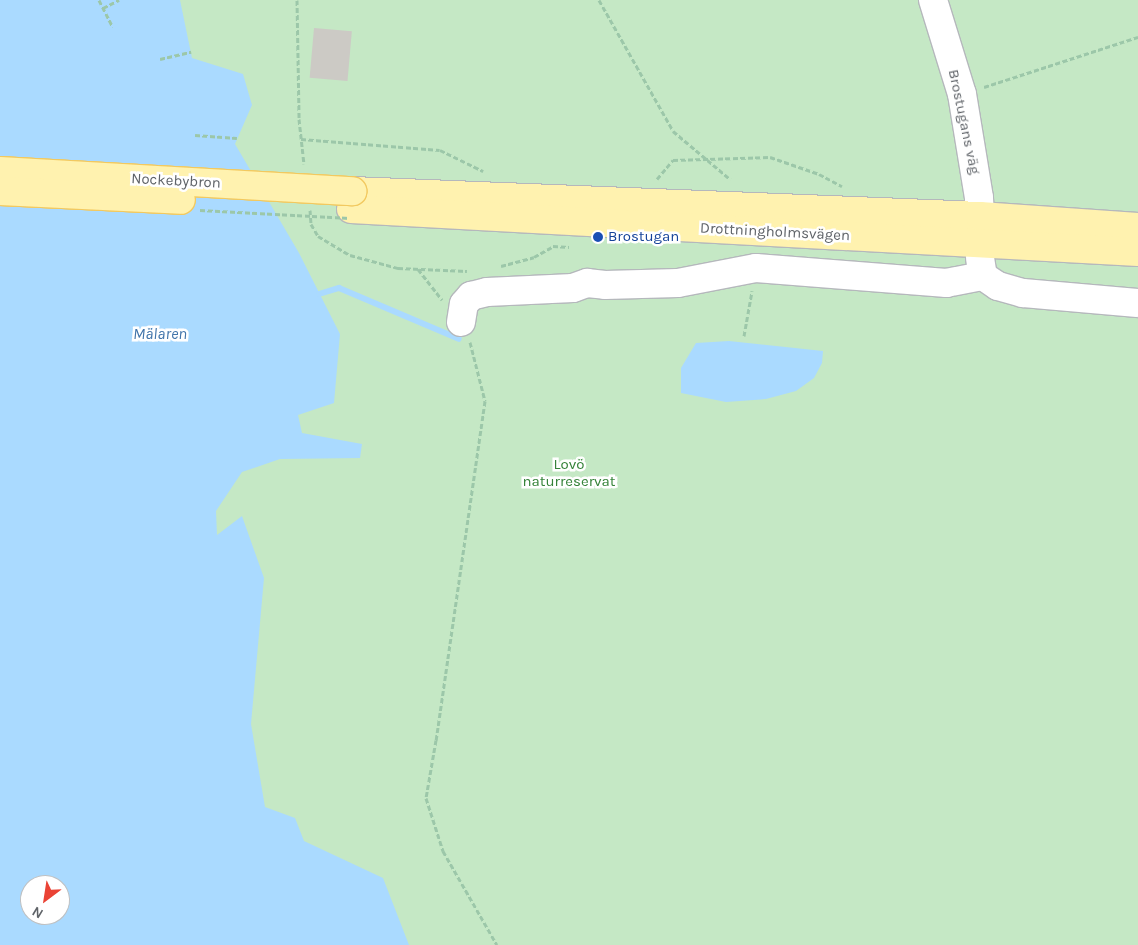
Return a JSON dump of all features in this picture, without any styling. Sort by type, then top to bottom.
[{"type":"main road","name":"Nockebybron","points":[[0,171],[352,200]]},
{"type":"main road","name":"Nockebybron","points":[[0,191],[352,200]]},
{"type":"main road","name":"Drottningholmsvägen","points":[[352,200],[980,230],[1138,227]]},
{"type":"main road","name":"Drottningholmsvägen","points":[[980,230],[1138,252]]},
{"type":"street","name":"Brostugans väg","points":[[933,0],[962,94],[976,181],[983,276]]},
{"type":"street","points":[[461,322],[464,304],[471,296],[487,292],[572,288],[587,283],[605,285],[678,283],[756,268],[946,283],[983,276],[998,286],[1024,293],[1138,303]]},
{"type":"path","points":[[99,0],[113,27]]},
{"type":"path","points":[[103,8],[119,0]]},
{"type":"path","points":[[297,0],[299,119],[305,170]]},
{"type":"path","points":[[599,0],[673,131],[730,179]]},
{"type":"path","points":[[962,94],[1138,37]]},
{"type":"path","points":[[160,60],[191,52]]},
{"type":"path","points":[[195,135],[237,138]]},
{"type":"path","points":[[301,139],[440,150],[491,175]]},
{"type":"path","points":[[654,183],[674,160],[770,157],[819,174],[849,190]]},
{"type":"path","points":[[309,206],[311,224],[318,236],[350,254],[398,268],[456,272],[474,270]]},
{"type":"path","points":[[493,268],[534,257],[554,246]]},
{"type":"path","points":[[744,336],[756,268]]},
{"type":"path","points":[[418,269],[461,322],[474,350],[485,401],[426,798],[444,852],[498,945]]},
{"type":"green space","name":"Lovö naturreservat","points":[[0,0],[1138,0],[1138,945],[0,945]]},
{"type":"water","name":"Mälaren","points":[[0,0],[180,0],[192,58],[243,74],[252,105],[235,144],[299,253],[340,334],[334,403],[298,415],[302,433],[362,444],[360,458],[280,459],[242,472],[216,511],[217,535],[242,516],[264,578],[251,724],[265,807],[295,818],[304,841],[383,878],[409,945],[0,945]]},
{"type":"water","points":[[729,341],[823,351],[822,363],[814,378],[796,391],[766,399],[726,402],[681,393],[681,368],[696,343]]},
{"type":"building","points":[[314,28],[352,31],[347,81],[310,78]]},
{"type":"waterway","points":[[319,294],[339,288],[459,339]]},
{"type":"place","name":"Brostugan","points":[[598,237]]}]
